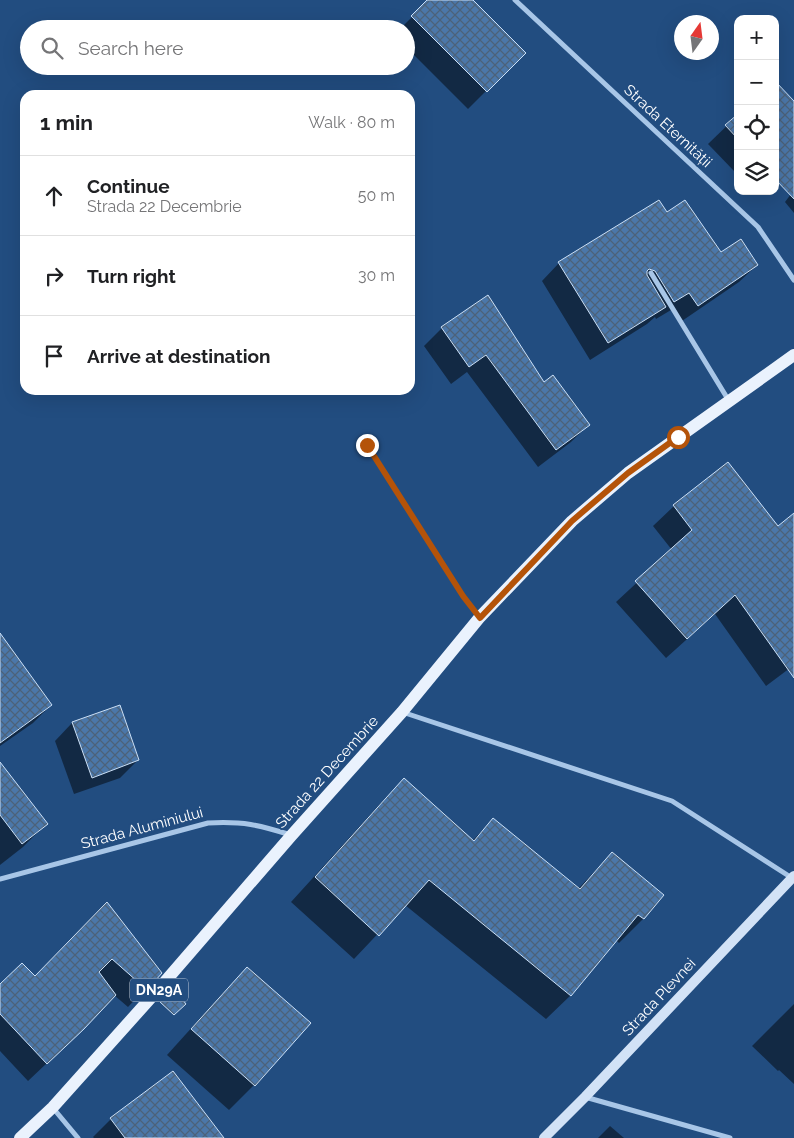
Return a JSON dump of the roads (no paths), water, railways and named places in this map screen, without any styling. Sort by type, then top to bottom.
[{"type":"main road","name":"Strada 22 Decembrie","points":[[20,1138],[53,1107],[163,985],[291,836],[402,712],[480,618],[572,521],[628,473],[794,356]]},
{"type":"street","name":"Strada Eternității","points":[[514,0],[758,227],[794,280]]},
{"type":"street","points":[[651,273],[729,401]]},
{"type":"street","points":[[402,712],[672,801],[793,877]]},
{"type":"street","name":"Strada Aluminiului","points":[[0,879],[208,823],[232,821],[258,824],[291,836]]},
{"type":"street","name":"Strada Plevnei","points":[[544,1138],[793,877]]},
{"type":"street","points":[[585,1097],[730,1138]]},
{"type":"street","points":[[53,1107],[78,1138]]},
{"type":"lane","points":[[367,445],[463,596],[480,618]]}]
